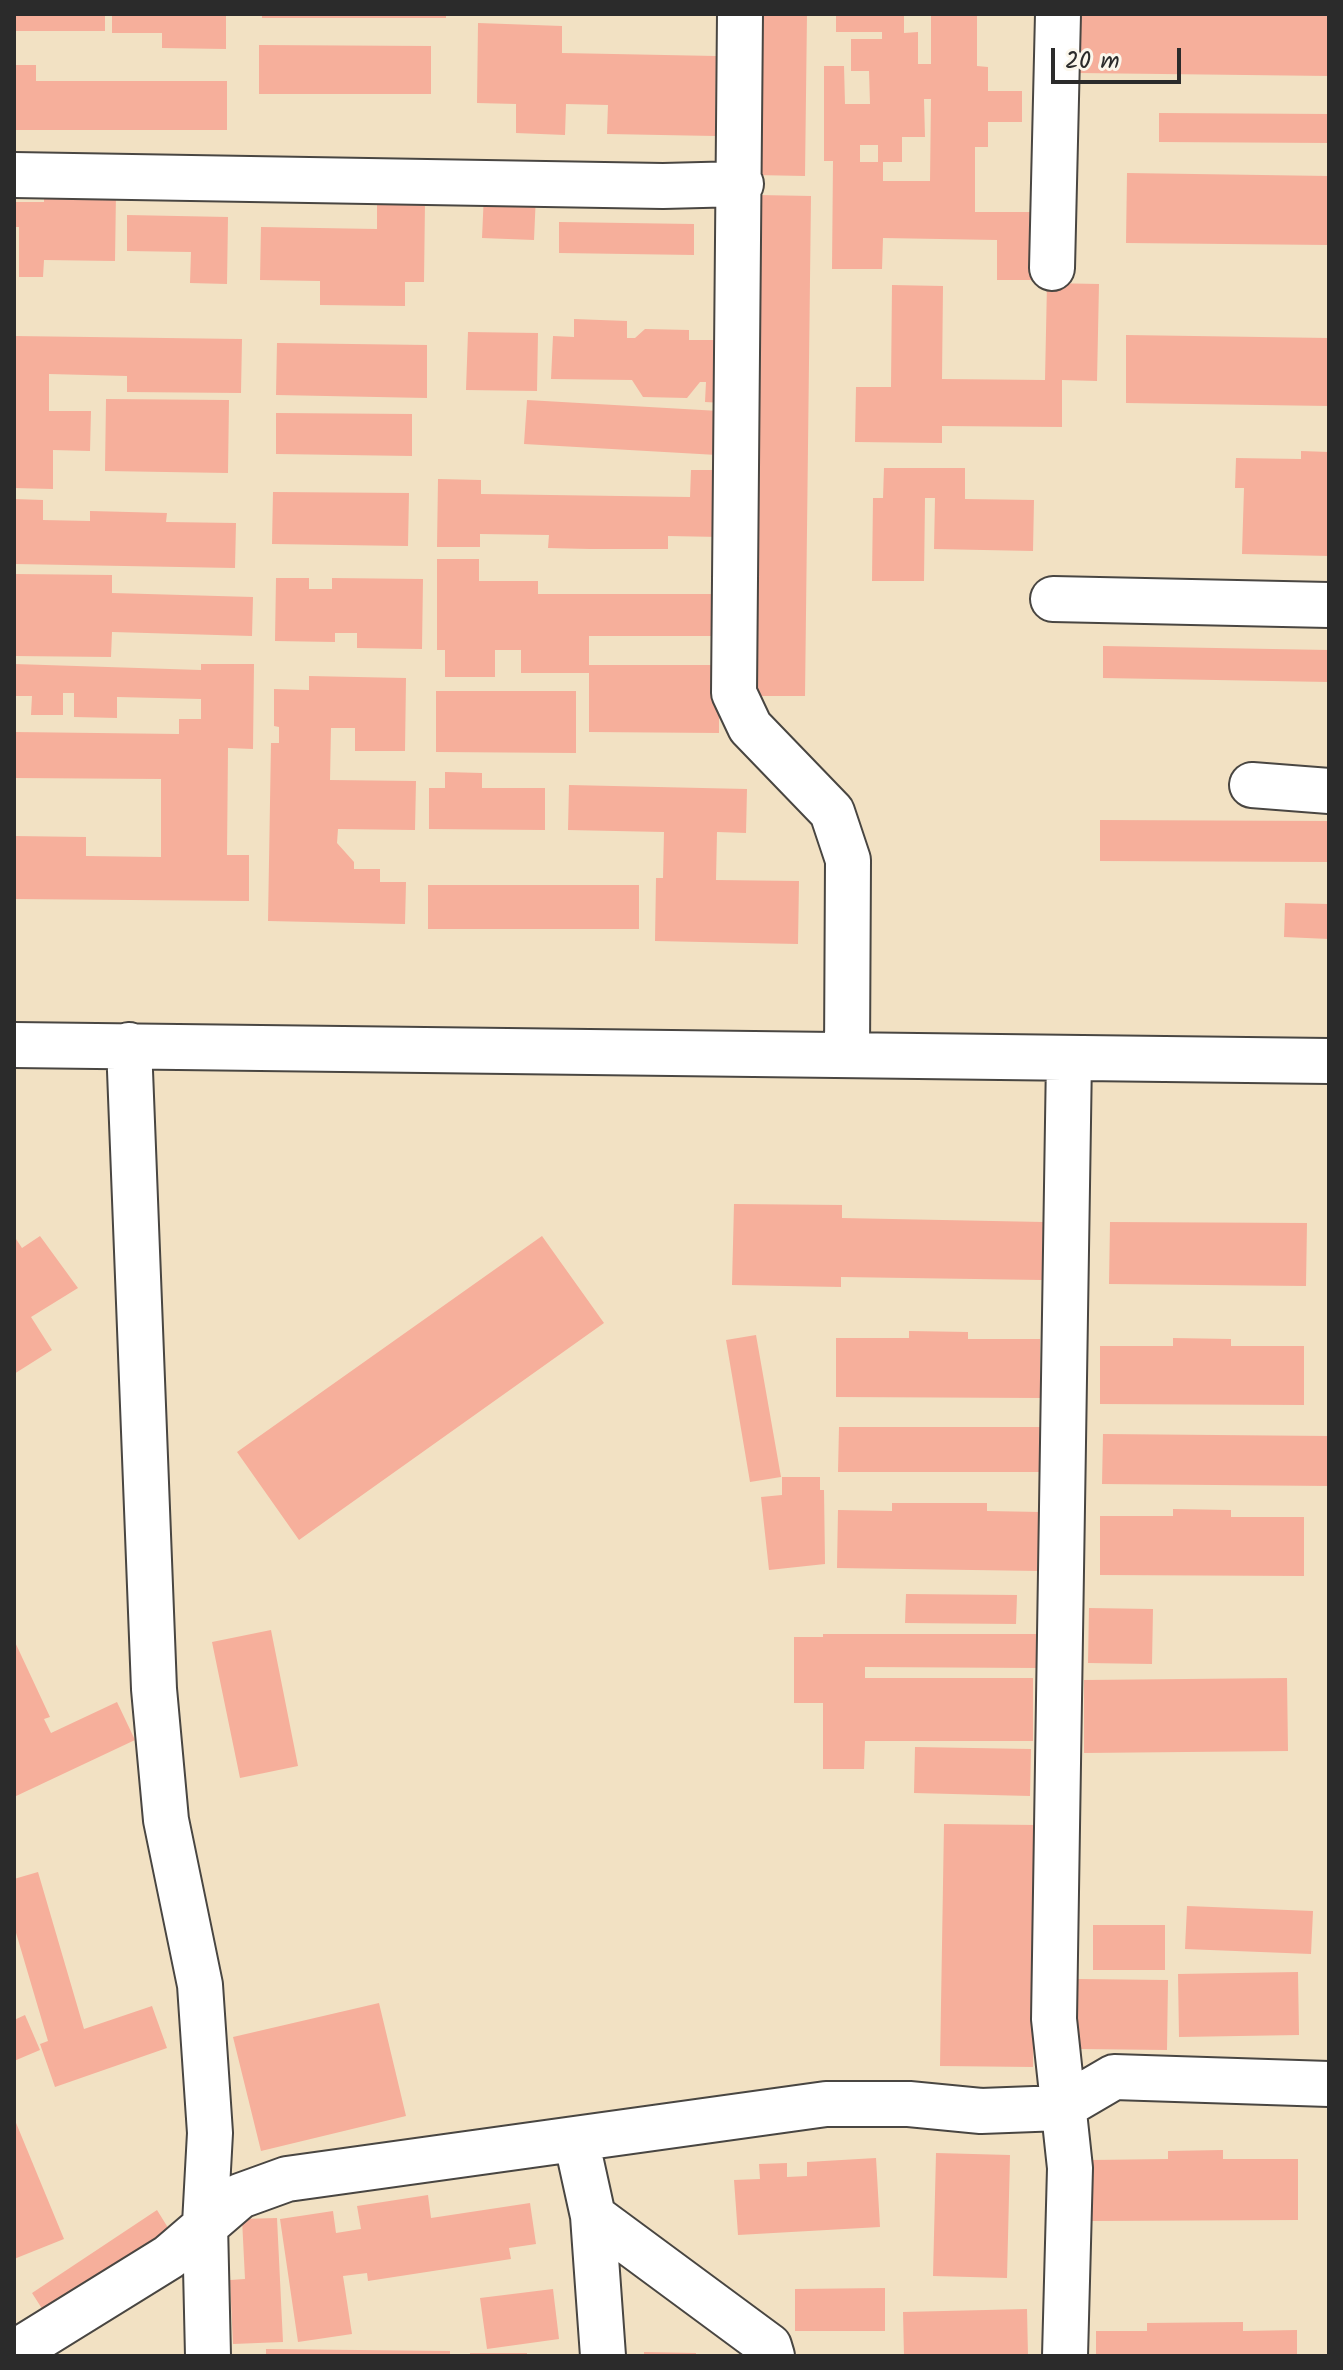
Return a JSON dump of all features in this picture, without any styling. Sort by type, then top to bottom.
[{"type":"street","points":[[740,14],[741,184],[734,693],[750,727],[832,812],[848,860],[847,1055]]},
{"type":"street","points":[[1052,268],[1058,14]]},
{"type":"street","points":[[14,175],[663,186],[741,184]]},
{"type":"street","points":[[1053,599],[1329,605]]},
{"type":"street","points":[[1252,785],[1329,791]]},
{"type":"street","points":[[14,1045],[1329,1061]]},
{"type":"street","points":[[129,1045],[154,1689],[166,1820],[200,1985],[210,2133],[205,2224],[208,2356]]},
{"type":"street","points":[[1065,2356],[1070,2168],[1061,2108],[1054,2019],[1069,1058]]},
{"type":"street","points":[[14,2353],[169,2257],[240,2196],[287,2179],[826,2104],[909,2104],[981,2111],[1061,2108],[1114,2077],[1329,2084]]},
{"type":"street","points":[[576,2139],[593,2216],[603,2356]]},
{"type":"street","points":[[593,2216],[769,2346],[772,2356]]},
{"type":"building","points":[[14,14],[105,14],[105,31],[14,31]]},
{"type":"building","points":[[112,14],[226,14],[226,49],[162,48],[162,33],[112,33]]},
{"type":"building","points":[[262,14],[446,14],[446,18],[262,18]]},
{"type":"building","points":[[757,14],[807,14],[805,176],[755,175]]},
{"type":"building","points":[[836,14],[904,14],[904,33],[918,32],[918,64],[931,64],[931,14],[977,14],[977,66],[988,67],[988,91],[1022,91],[1022,122],[988,122],[988,147],[975,147],[975,212],[1034,212],[1034,280],[997,280],[997,240],[883,238],[882,269],[832,269],[833,161],[824,161],[824,66],[844,66],[845,104],[870,104],[869,71],[851,71],[851,39],[882,39],[882,32],[836,32]],"holes":[[[924,99],[931,99],[930,181],[883,181],[883,162],[902,162],[902,137],[925,137]],[[860,145],[878,145],[878,162],[860,162]]]},
{"type":"building","points":[[1080,14],[1329,14],[1329,76],[1079,73]]},
{"type":"building","points":[[478,23],[562,26],[562,53],[716,56],[715,136],[607,134],[608,105],[566,104],[565,135],[516,133],[516,104],[477,103]]},
{"type":"building","points":[[259,45],[431,46],[431,94],[259,94]]},
{"type":"building","points":[[14,65],[36,65],[36,81],[227,81],[227,130],[14,130]]},
{"type":"building","points":[[1159,113],[1329,114],[1329,143],[1159,142]]},
{"type":"building","points":[[1127,173],[1329,176],[1329,245],[1126,243]]},
{"type":"building","points":[[44,191],[116,192],[115,261],[44,260],[43,277],[19,277],[19,227],[14,227],[14,202],[44,202]]},
{"type":"building","points":[[484,193],[536,194],[534,240],[482,238]]},
{"type":"building","points":[[759,195],[811,196],[805,696],[754,696]]},
{"type":"building","points":[[377,202],[425,202],[424,282],[405,282],[405,306],[320,305],[320,281],[260,280],[261,227],[377,229]]},
{"type":"building","points":[[127,215],[228,217],[227,284],[190,283],[191,252],[127,251]]},
{"type":"building","points":[[559,222],[694,224],[694,255],[559,253]]},
{"type":"building","points":[[1047,283],[1099,284],[1097,381],[1062,380],[1062,427],[942,426],[942,443],[855,442],[856,387],[891,387],[892,285],[943,286],[942,379],[1045,380]]},
{"type":"building","points":[[574,319],[627,321],[627,338],[635,338],[645,329],[689,330],[689,340],[726,340],[724,403],[705,402],[706,382],[700,382],[687,398],[643,397],[632,380],[551,379],[553,336],[574,337]]},
{"type":"building","points":[[468,332],[538,333],[537,391],[466,390]]},
{"type":"building","points":[[1126,335],[1329,338],[1329,406],[1126,403]]},
{"type":"building","points":[[14,336],[242,339],[241,393],[127,392],[127,376],[49,374],[49,411],[91,411],[90,451],[53,450],[53,489],[14,488]]},
{"type":"building","points":[[277,343],[427,345],[427,398],[276,395]]},
{"type":"building","points":[[106,399],[229,400],[228,473],[105,471]]},
{"type":"building","points":[[527,400],[719,411],[717,455],[524,444]]},
{"type":"building","points":[[276,413],[412,414],[412,456],[276,454]]},
{"type":"building","points":[[1301,451],[1329,452],[1329,556],[1242,554],[1244,488],[1235,488],[1236,458],[1301,459]]},
{"type":"building","points":[[884,468],[965,468],[965,499],[1034,500],[1033,551],[934,549],[935,498],[925,498],[924,581],[872,581],[873,498],[883,498]]},
{"type":"building","points":[[691,470],[721,470],[720,537],[668,536],[668,549],[590,549],[548,548],[549,535],[480,534],[480,547],[437,547],[438,479],[481,480],[481,494],[690,497]]},
{"type":"building","points":[[273,492],[409,493],[408,546],[272,544]]},
{"type":"building","points":[[14,499],[43,500],[43,520],[90,521],[90,511],[167,513],[166,522],[236,523],[235,568],[14,564]]},
{"type":"building","points":[[437,559],[479,559],[479,581],[538,581],[538,594],[716,594],[716,636],[589,636],[589,665],[719,665],[719,733],[589,732],[589,673],[521,673],[521,650],[495,650],[495,677],[445,677],[445,650],[437,650]]},
{"type":"building","points":[[14,574],[112,575],[112,593],[253,597],[252,636],[112,632],[111,657],[14,656]]},
{"type":"building","points":[[276,578],[309,578],[309,589],[332,589],[332,578],[423,579],[422,649],[357,648],[357,633],[335,633],[335,642],[275,641]]},
{"type":"building","points":[[1103,646],[1329,650],[1329,682],[1103,678]]},
{"type":"building","points":[[14,664],[201,670],[201,664],[254,664],[253,749],[228,748],[227,855],[249,855],[249,901],[14,899],[14,836],[86,837],[86,856],[161,857],[161,779],[14,778],[14,732],[179,734],[179,719],[201,719],[201,699],[117,697],[117,718],[74,717],[74,693],[63,693],[63,715],[31,715],[32,696],[14,696]]},
{"type":"building","points":[[309,676],[406,678],[405,751],[355,751],[355,728],[331,728],[330,780],[416,781],[415,830],[338,829],[337,843],[354,862],[354,869],[380,869],[380,882],[406,882],[405,924],[268,921],[271,743],[279,743],[279,727],[274,726],[274,689],[309,690]]},
{"type":"building","points":[[436,691],[576,691],[576,753],[436,752]]},
{"type":"building","points":[[445,772],[482,773],[482,788],[545,788],[545,830],[429,829],[429,788],[445,788]]},
{"type":"building","points":[[569,785],[747,789],[746,833],[717,832],[716,880],[799,881],[798,944],[655,941],[656,878],[663,878],[664,832],[568,830]]},
{"type":"building","points":[[1100,820],[1329,821],[1329,862],[1100,861]]},
{"type":"building","points":[[428,885],[639,885],[639,929],[428,929]]},
{"type":"building","points":[[1285,903],[1329,904],[1329,939],[1284,937]]},
{"type":"building","points":[[734,1204],[842,1205],[842,1218],[1043,1222],[1042,1280],[841,1277],[841,1287],[732,1285]]},
{"type":"building","points":[[1110,1222],[1307,1223],[1306,1286],[1109,1284]]},
{"type":"building","points":[[14,1236],[22,1248],[40,1236],[78,1288],[31,1317],[52,1350],[14,1374]]},
{"type":"building","points":[[542,1236],[604,1323],[299,1540],[237,1452]]},
{"type":"building","points":[[909,1331],[968,1332],[968,1339],[1040,1339],[1040,1398],[836,1397],[836,1338],[909,1338]]},
{"type":"building","points":[[756,1335],[781,1477],[750,1482],[726,1340]]},
{"type":"building","points":[[1173,1338],[1231,1339],[1231,1346],[1304,1346],[1304,1405],[1100,1404],[1100,1346],[1173,1346]]},
{"type":"building","points":[[839,1427],[1041,1427],[1041,1472],[838,1472]]},
{"type":"building","points":[[1103,1434],[1329,1436],[1329,1486],[1102,1484]]},
{"type":"building","points":[[782,1477],[820,1477],[820,1490],[824,1490],[825,1564],[769,1570],[761,1497],[782,1495]]},
{"type":"building","points":[[892,1503],[987,1503],[987,1511],[1041,1512],[1040,1571],[837,1568],[838,1510],[892,1511]]},
{"type":"building","points":[[1173,1509],[1231,1510],[1231,1517],[1304,1517],[1304,1576],[1100,1575],[1100,1516],[1173,1516]]},
{"type":"building","points":[[906,1594],[1017,1595],[1016,1624],[905,1623]]},
{"type":"building","points":[[1089,1608],[1153,1609],[1152,1664],[1088,1663]]},
{"type":"building","points":[[271,1630],[298,1766],[240,1778],[212,1642]]},
{"type":"building","points":[[823,1634],[1039,1634],[1039,1668],[865,1667],[865,1678],[1033,1678],[1033,1741],[865,1741],[864,1769],[823,1769],[823,1703],[794,1703],[794,1637],[823,1637]]},
{"type":"building","points":[[14,1640],[50,1717],[44,1719],[51,1733],[117,1702],[135,1740],[14,1797]]},
{"type":"building","points":[[1287,1678],[1288,1751],[1084,1753],[1084,1680]]},
{"type":"building","points":[[915,1747],[1031,1749],[1030,1796],[914,1793]]},
{"type":"building","points":[[944,1824],[1037,1825],[1033,2067],[940,2066]]},
{"type":"building","points":[[38,1872],[84,2029],[152,2006],[167,2048],[55,2087],[40,2044],[48,2041],[14,1926],[14,1879]]},
{"type":"building","points":[[1187,1906],[1313,1911],[1311,1954],[1185,1949]]},
{"type":"building","points":[[1093,1925],[1165,1925],[1165,1970],[1093,1970]]},
{"type":"building","points":[[1298,1972],[1299,2035],[1179,2037],[1178,1974]]},
{"type":"building","points":[[1078,1979],[1168,1980],[1167,2050],[1078,2049]]},
{"type":"building","points":[[379,2003],[406,2116],[261,2151],[233,2037]]},
{"type":"building","points":[[25,2015],[40,2050],[14,2061],[14,2020]]},
{"type":"building","points":[[14,2118],[64,2239],[14,2259]]},
{"type":"building","points":[[1223,2150],[1223,2159],[1298,2159],[1298,2220],[1092,2221],[1092,2160],[1168,2159],[1168,2151]]},
{"type":"building","points":[[936,2153],[1010,2155],[1007,2278],[933,2276]]},
{"type":"building","points":[[876,2158],[880,2227],[738,2235],[734,2180],[760,2179],[759,2164],[787,2163],[787,2177],[807,2176],[807,2162]]},
{"type":"building","points":[[428,2195],[431,2218],[530,2203],[536,2244],[509,2248],[511,2259],[368,2281],[367,2273],[343,2276],[352,2334],[298,2342],[280,2219],[333,2211],[336,2233],[361,2229],[357,2206]]},
{"type":"building","points":[[157,2210],[175,2239],[48,2318],[32,2293]]},
{"type":"building","points":[[277,2218],[283,2342],[233,2344],[230,2280],[245,2279],[242,2219]]},
{"type":"building","points":[[885,2288],[885,2331],[795,2331],[795,2289]]},
{"type":"building","points":[[553,2289],[559,2339],[487,2349],[480,2298]]},
{"type":"building","points":[[1027,2309],[1028,2356],[904,2356],[903,2312]]},
{"type":"building","points":[[1243,2322],[1243,2331],[1297,2330],[1297,2356],[1096,2356],[1096,2331],[1147,2331],[1147,2323]]},
{"type":"building","points":[[266,2349],[450,2351],[450,2356],[266,2356]]},
{"type":"building","points":[[644,2352],[696,2353],[696,2356],[644,2356]]},
{"type":"building","points":[[470,2353],[527,2353],[527,2356],[470,2356]]}]
